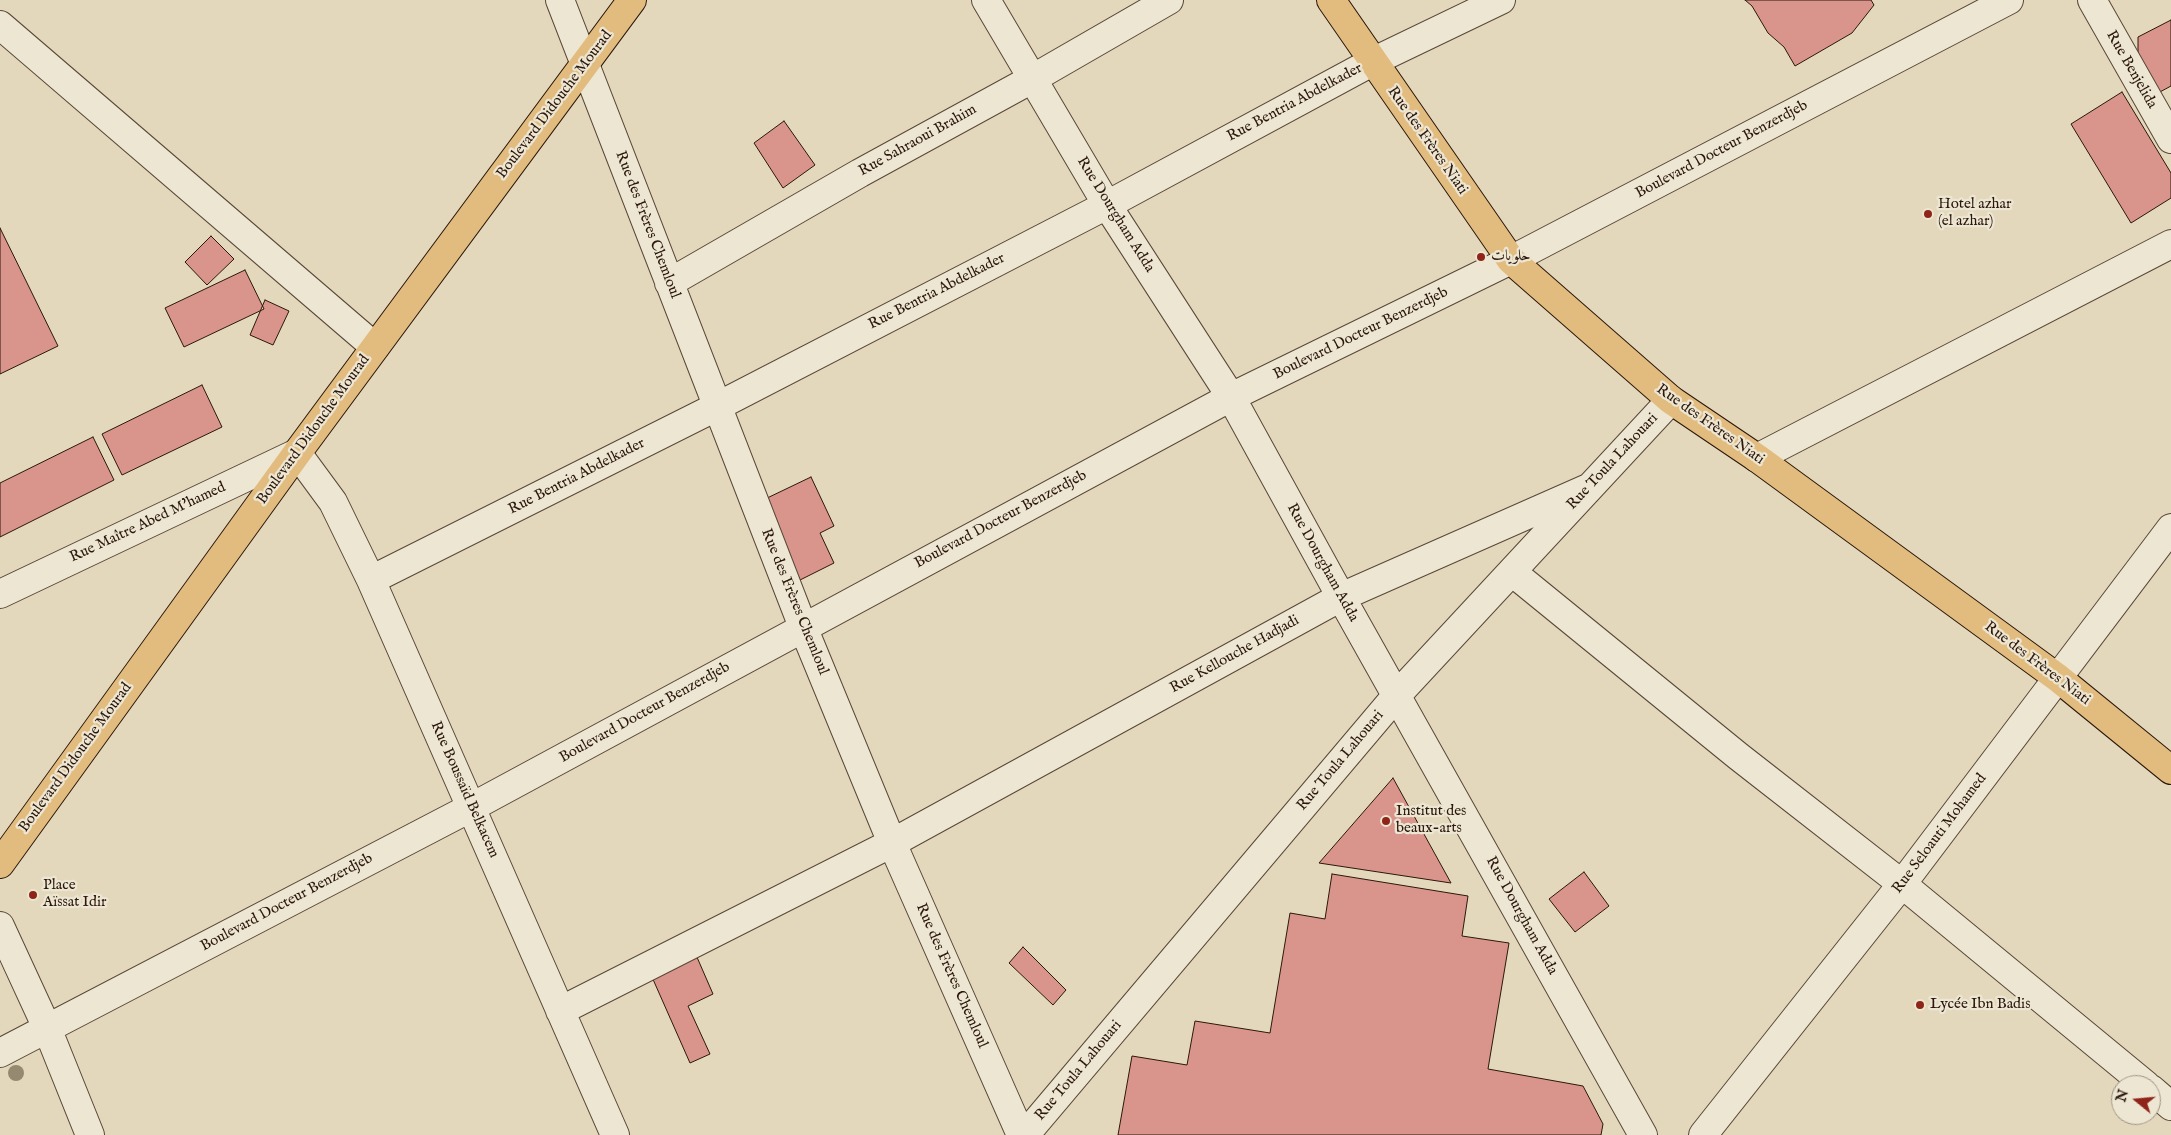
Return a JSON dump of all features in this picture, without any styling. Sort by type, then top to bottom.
[{"type":"main road","name":"Boulevard Didouche Mourad","points":[[0,864],[297,453],[632,0]]},
{"type":"main road","name":"Rue des Frères Niati","points":[[1330,0],[1511,260],[1671,400],[1757,458],[2058,678],[2171,770]]},
{"type":"street","name":"Rue des Frères Chemloul","points":[[560,0],[586,62],[669,283],[803,627],[892,843],[1020,1135]]},
{"type":"street","name":"Rue Dourgham Adda","points":[[986,0],[1107,205],[1231,397],[1643,1135]]},
{"type":"street","name":"Rue Sahraoui Brahim","points":[[669,283],[860,173],[1032,79],[1169,0]]},
{"type":"street","name":"Rue Bentria Abdelkader","points":[[371,580],[718,406],[1107,205],[1372,62],[1501,0]]},
{"type":"street","name":"Boulevard Docteur Benzerdjeb","points":[[0,1053],[472,807],[1231,397],[1511,260],[1964,10],[2009,0]]},
{"type":"street","name":"Rue Benjelida","points":[[2092,0],[2171,139]]},
{"type":"street","points":[[0,25],[375,347]]},
{"type":"street","points":[[1757,458],[2171,244]]},
{"type":"street","name":"Rue Toula Lahouari","points":[[1025,1135],[1397,695],[1671,400]]},
{"type":"street","name":"Rue Boussaïd Belkacem","points":[[297,453],[333,502],[371,580],[615,1135]]},
{"type":"street","name":"Rue Maître Abed M'hamed","points":[[0,594],[297,453]]},
{"type":"street","name":"Rue Kellouche Hadjadi","points":[[560,1011],[892,843],[1341,597],[1588,488]]},
{"type":"street","name":"Rue Seloauti Mohamed","points":[[1703,1135],[1902,884],[2171,528]]},
{"type":"street","points":[[1512,572],[1738,756],[1902,884],[2134,1075]]},
{"type":"street","points":[[0,926],[47,1028],[90,1135]]},
{"type":"street","points":[[2161,1098],[2171,1106]]},
{"type":"building","points":[[1745,0],[1871,0],[1874,5],[1852,33],[1795,66],[1784,47],[1768,33],[1752,6]]},
{"type":"building","points":[[2171,20],[2171,86],[2158,93],[2138,54],[2138,37]]},
{"type":"building","points":[[2122,92],[2171,173],[2171,198],[2131,223],[2071,124]]},
{"type":"building","points":[[784,121],[815,165],[783,188],[754,143]]},
{"type":"building","points":[[0,228],[58,346],[0,374]]},
{"type":"building","points":[[211,236],[234,259],[207,285],[185,262]]},
{"type":"building","points":[[245,270],[264,309],[184,347],[165,308]]},
{"type":"building","points":[[265,300],[289,311],[273,345],[250,335]]},
{"type":"building","points":[[202,385],[222,427],[122,475],[102,434]]},
{"type":"building","points":[[93,437],[114,480],[0,537],[0,483]]},
{"type":"building","points":[[811,477],[834,526],[820,533],[834,563],[800,580],[763,500]]},
{"type":"building","name":"Institut des beaux-arts","points":[[1393,778],[1451,883],[1319,863]]},
{"type":"building","points":[[1584,872],[1609,906],[1575,932],[1549,899]]},
{"type":"building","points":[[1332,874],[1468,896],[1462,936],[1509,943],[1488,1069],[1583,1086],[1603,1124],[1601,1135],[1118,1135],[1132,1056],[1187,1065],[1195,1021],[1270,1033],[1290,913],[1325,919]]},
{"type":"building","points":[[1023,947],[1066,990],[1053,1005],[1009,963]]},
{"type":"building","points":[[693,948],[713,994],[688,1006],[710,1054],[690,1063],[648,968]]},
{"type":"place","name":"Hotel azhar (el azhar)","points":[[1928,214]]},
{"type":"place","name":"حلويات","points":[[1481,257]]},
{"type":"place","name":"Institut des beaux-arts","points":[[1386,821]]},
{"type":"place","name":"Place Aïssat Idir","points":[[33,895]]},
{"type":"place","name":"Lycée Ibn Badis","points":[[1920,1005]]}]
